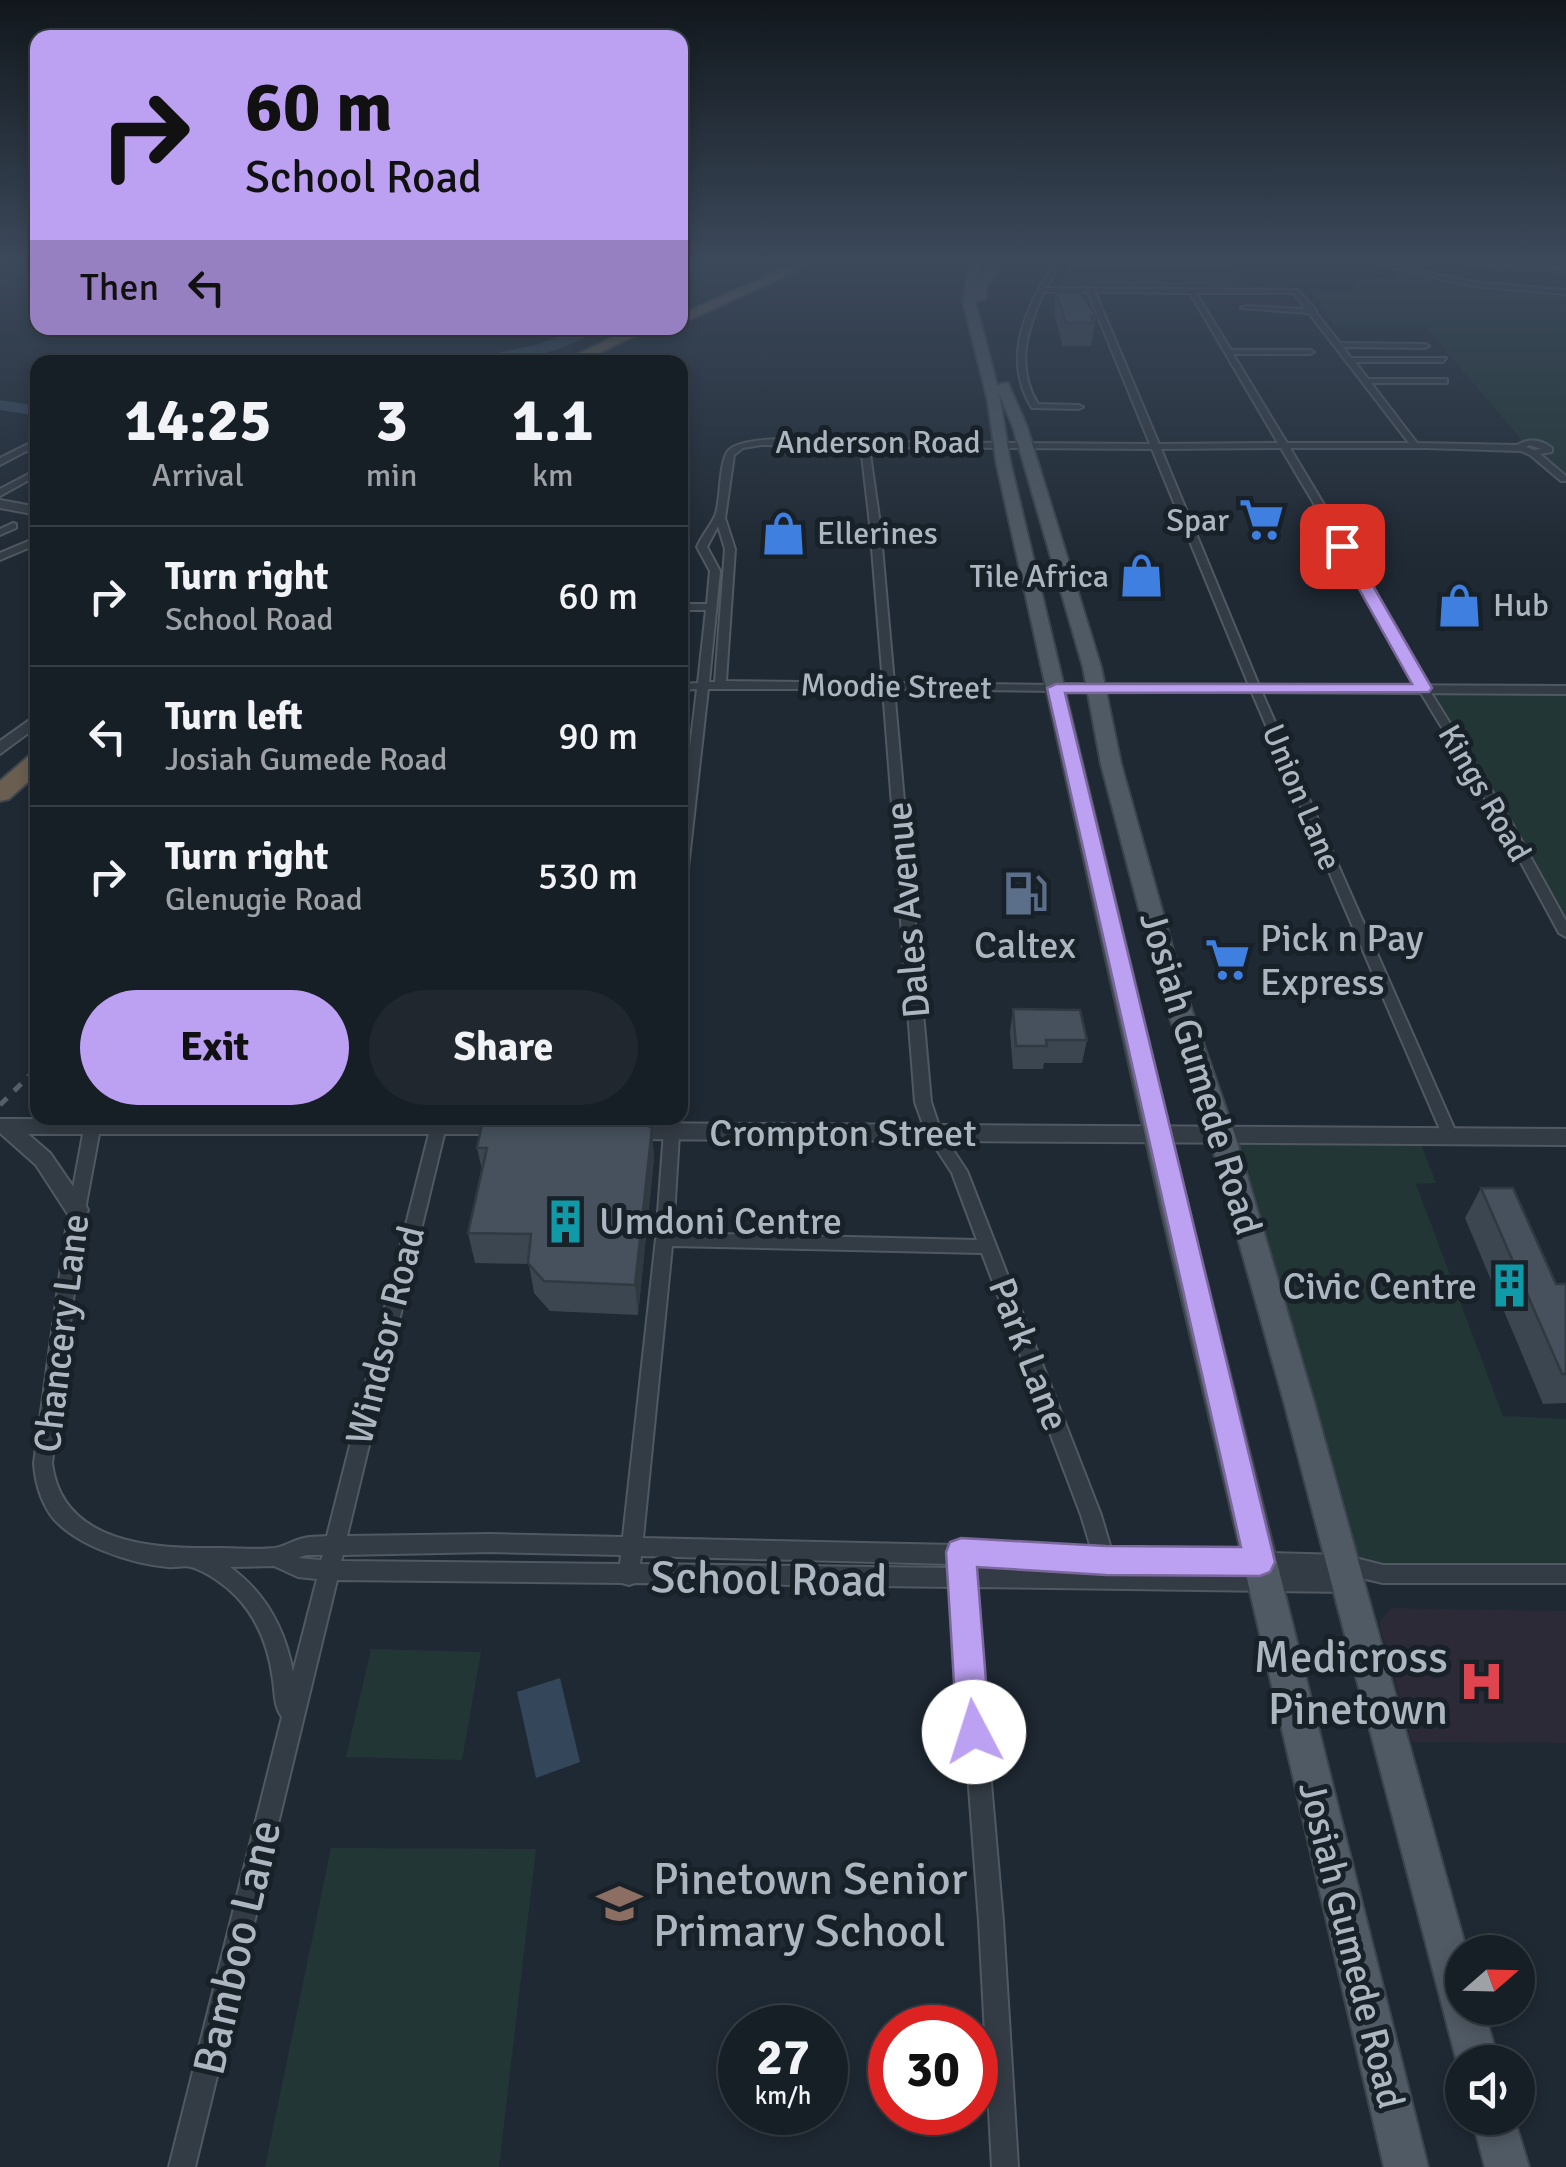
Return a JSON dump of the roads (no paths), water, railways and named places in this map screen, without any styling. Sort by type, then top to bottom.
[{"type":"highway","points":[[0,767],[30,743]]},
{"type":"highway","points":[[0,794],[30,767]]},
{"type":"main road","name":"Josiah Gumede Road","points":[[989,363],[1000,444],[1056,688],[1406,2167]]},
{"type":"main road","name":"Josiah Gumede Road","points":[[995,363],[1030,444],[1097,688],[1111,764],[1171,985],[1222,1134],[1358,1573],[1446,1935]]},
{"type":"main road","points":[[1498,2135],[1507,2167]]},
{"type":"street","points":[[1020,363],[1022,383],[1035,406],[1079,407]]},
{"type":"street","name":"Union Lane","points":[[1120,363],[1236,644],[1450,1137]]},
{"type":"street","name":"Kings Road","points":[[1234,363],[1504,820],[1566,933]]},
{"type":"street","points":[[1353,363],[1420,445]]},
{"type":"street","points":[[1394,363],[1402,378]]},
{"type":"street","points":[[1365,379],[1440,377],[1428,363]]},
{"type":"street","points":[[1365,379],[1444,381]]},
{"type":"street","name":"Anderson Road","points":[[720,518],[730,454],[758,442],[1521,446]]},
{"type":"street","name":"Dales Avenue","points":[[864,443],[923,1102],[934,1133]]},
{"type":"street","points":[[0,462],[30,445]]},
{"type":"street","points":[[1521,446],[1543,445],[1565,480]]},
{"type":"street","points":[[1521,446],[1565,480]]},
{"type":"street","points":[[20,451],[30,453]]},
{"type":"street","points":[[1533,452],[1546,452]]},
{"type":"street","points":[[0,493],[30,476]]},
{"type":"street","points":[[0,504],[30,509]]},
{"type":"street","points":[[688,813],[715,571],[703,552],[702,542],[720,518],[730,541],[721,683]]},
{"type":"street","points":[[0,532],[12,526]]},
{"type":"street","points":[[702,542],[730,541]]},
{"type":"street","points":[[0,557],[30,543]]},
{"type":"street","points":[[0,550],[12,551]]},
{"type":"street","points":[[688,607],[711,607]]},
{"type":"street","name":"Moodie Street","points":[[688,681],[702,684]]},
{"type":"street","name":"Moodie Street","points":[[688,687],[721,683],[1056,688]]},
{"type":"street","points":[[1056,688],[1566,690]]},
{"type":"street","points":[[0,748],[30,724]]},
{"type":"street","points":[[4,1126],[30,1120]]},
{"type":"street","points":[[4,1126],[30,1125]]},
{"type":"street","name":"Chancery Lane","points":[[78,1529],[57,1508],[45,1482],[42,1462],[91,1125]]},
{"type":"street","name":"Windsor Road","points":[[333,1545],[438,1125]]},
{"type":"street","points":[[480,1125],[521,1128]]},
{"type":"street","points":[[630,1576],[672,1125]]},
{"type":"street","name":"Crompton Street","points":[[608,1130],[672,1125],[934,1133],[1566,1137]]},
{"type":"street","points":[[4,1126],[44,1159],[77,1210]]},
{"type":"street","name":"Park Lane","points":[[934,1133],[959,1171],[1109,1570]]},
{"type":"street","points":[[664,1239],[988,1247]]},
{"type":"street","name":"School Road","points":[[78,1529],[150,1556],[189,1558],[276,1557],[306,1546],[333,1545],[634,1544],[961,1552],[1109,1570]]},
{"type":"street","name":"Bamboo Lane","points":[[182,2167],[333,1545]]},
{"type":"street","points":[[961,1552],[1005,2167]]},
{"type":"street","name":"School Road","points":[[276,1557],[298,1568],[327,1570],[630,1576],[960,1580],[1109,1570],[1566,1574]]},
{"type":"street","name":"Bamboo Lane","points":[[189,1558],[228,1576],[259,1604],[273,1629],[281,1658],[288,1727]]},
{"type":"water","points":[[560,1678],[580,1762],[536,1778],[517,1692]]},
{"type":"waterway","points":[[0,405],[30,410]]},
{"type":"railway","points":[[0,1105],[30,1075]]},
{"type":"place","name":"Spar","points":[[1262,520]]},
{"type":"place","name":"Ellerines","points":[[784,533]]},
{"type":"place","name":"Tile Africa","points":[[1142,576]]},
{"type":"place","name":"Hub","points":[[1460,605]]},
{"type":"place","name":"Caltex","points":[[1025,893]]},
{"type":"place","name":"Pick n Pay Express","points":[[1227,960]]},
{"type":"place","name":"Umdoni Centre","points":[[566,1221]]},
{"type":"place","name":"Civic Centre","points":[[1510,1286]]},
{"type":"place","name":"Medicross Pinetown","points":[[1481,1682]]},
{"type":"place","name":"Pinetown Senior Primary School","points":[[620,1904]]}]
